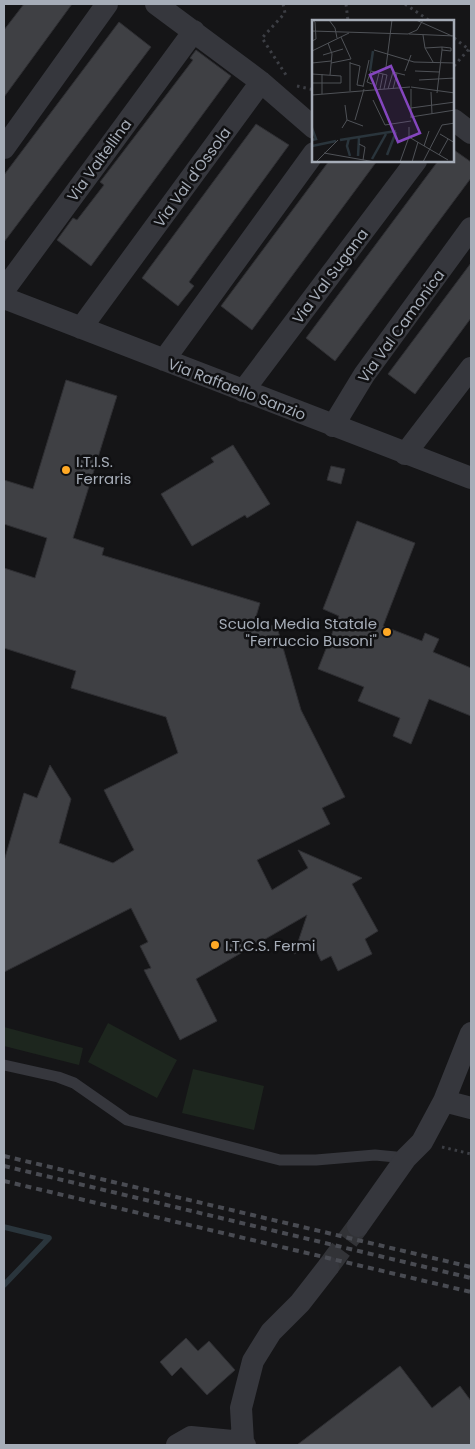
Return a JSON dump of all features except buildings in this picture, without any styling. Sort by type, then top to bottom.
[{"type":"street","points":[[4,148],[107,4]]},
{"type":"street","points":[[156,4],[194,30],[261,82],[312,126]]},
{"type":"street","name":"Via Valtellina","points":[[4,290],[194,30]]},
{"type":"street","name":"Via Val d'Ossola","points":[[81,328],[261,82]]},
{"type":"street","points":[[455,121],[471,133]]},
{"type":"street","points":[[164,360],[312,156]]},
{"type":"street","name":"Via Val Sugana","points":[[243,391],[415,162]]},
{"type":"street","name":"Via Val Camonica","points":[[333,426],[364,375],[471,228]]},
{"type":"street","name":"Via Raffaello Sanzio","points":[[4,298],[471,478]]},
{"type":"street","points":[[406,454],[471,368]]},
{"type":"street","points":[[358,1226],[406,1158],[422,1142],[444,1101],[471,1033]]},
{"type":"street","points":[[444,1101],[471,1108]]},
{"type":"street","points":[[177,1445],[192,1437],[244,1444],[241,1408],[253,1361],[271,1332],[300,1303],[328,1267]]},
{"type":"lane","points":[[4,1065],[58,1077],[74,1083],[127,1120],[280,1160],[316,1160],[376,1155],[406,1158]]},
{"type":"path","points":[[283,4],[285,13],[262,38],[288,77]]},
{"type":"path","points":[[346,4],[348,20]]},
{"type":"path","points":[[405,4],[429,20]]},
{"type":"path","points":[[455,39],[470,50],[455,65]]},
{"type":"path","points":[[293,85],[312,90]]},
{"type":"path","points":[[422,1142],[471,1154]]},
{"type":"shaded area","points":[[108,1023],[177,1060],[157,1098],[88,1062]]},
{"type":"shaded area","points":[[4,1027],[83,1048],[79,1065],[4,1046]]},
{"type":"shaded area","points":[[193,1069],[264,1086],[254,1130],[182,1113]]},
{"type":"waterway","points":[[4,1227],[49,1238]]},
{"type":"waterway","points":[[4,1285],[49,1238]]},
{"type":"tunnel","points":[[328,1267],[358,1226]]},
{"type":"railway","points":[[4,1156],[471,1267]]},
{"type":"railway","points":[[4,1166],[471,1278]]},
{"type":"railway","points":[[4,1181],[471,1292]]},
{"type":"place","name":"I.T.I.S. Ferraris","points":[[66,470]]},
{"type":"place","name":"Scuola Media Statale \"Ferruccio Busoni\"","points":[[387,632]]},
{"type":"place","name":"I.T.C.S. Fermi","points":[[215,945]]}]
